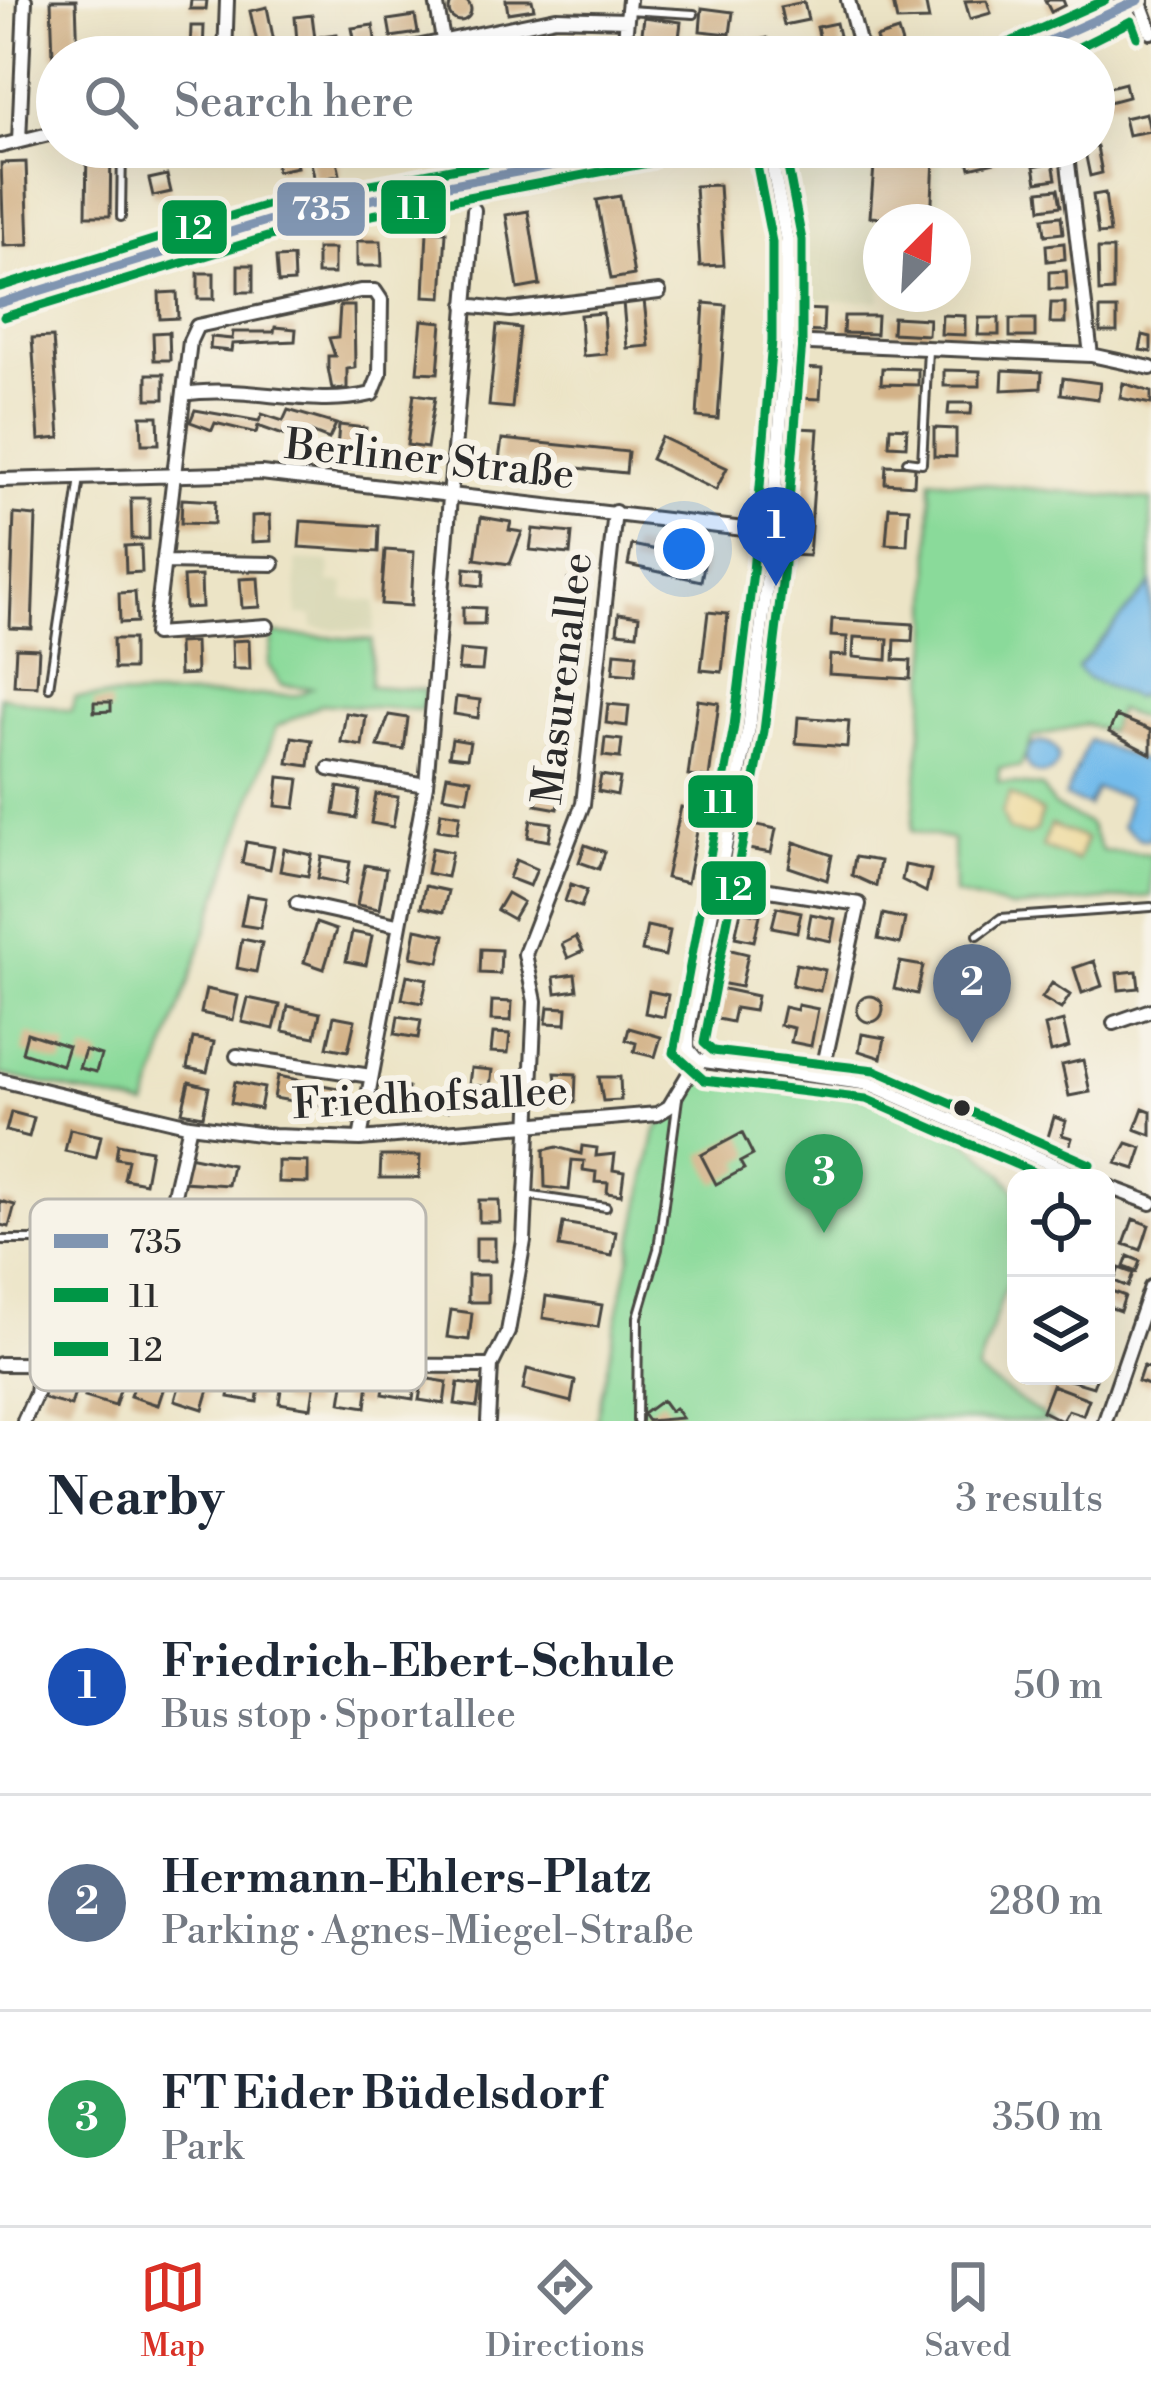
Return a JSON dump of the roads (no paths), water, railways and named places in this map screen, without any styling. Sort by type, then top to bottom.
[{"type":"main road","points":[[1057,36],[1129,2]]},
{"type":"main road","points":[[0,303],[283,217],[540,168]]},
{"type":"street","points":[[19,141],[25,0]]},
{"type":"street","points":[[226,36],[227,0]]},
{"type":"street","points":[[436,0],[442,36]]},
{"type":"street","points":[[848,0],[857,36]]},
{"type":"street","points":[[1129,2],[1151,32]]},
{"type":"street","points":[[464,36],[628,10]]},
{"type":"street","points":[[0,146],[36,137]]},
{"type":"street","points":[[775,168],[786,210],[787,342],[756,685],[688,1049],[697,1060],[822,1074],[922,1104],[1064,1169]]},
{"type":"street","points":[[1068,168],[1090,355]]},
{"type":"street","points":[[360,1138],[426,785],[474,210]]},
{"type":"street","points":[[184,394],[218,388],[345,400],[372,394],[380,374],[381,300],[375,291],[360,291],[197,326],[190,341],[155,634],[267,626]]},
{"type":"street","points":[[465,305],[511,310],[658,292]]},
{"type":"street","points":[[787,342],[1090,355],[1151,368]]},
{"type":"street","name":"Berliner Straße","points":[[0,480],[262,472],[770,532]]},
{"type":"street","name":"Masurenallee","points":[[488,1421],[491,1366],[508,1332],[524,1241],[536,1001],[525,954],[583,804],[615,512]]},
{"type":"street","points":[[164,562],[273,564]]},
{"type":"street","points":[[329,769],[426,785]]},
{"type":"street","points":[[718,882],[859,904],[822,1074]]},
{"type":"street","points":[[297,903],[398,925]]},
{"type":"street","points":[[1114,1023],[1151,1010]]},
{"type":"street","points":[[237,1057],[370,1076]]},
{"type":"street","points":[[677,1095],[697,1060]]},
{"type":"street","name":"Friedhofsallee","points":[[0,1080],[190,1126],[360,1138],[530,1128],[657,1114],[677,1095]]},
{"type":"street","points":[[173,1199],[190,1126]]},
{"type":"street","points":[[1115,1189],[1148,1202],[1151,1184]]},
{"type":"street","points":[[1105,1421],[1151,1287]]},
{"type":"street","points":[[0,1364],[30,1365]]},
{"type":"street","points":[[426,1365],[491,1366]]},
{"type":"street","points":[[24,1421],[36,1391]]},
{"type":"lane","points":[[628,10],[694,14]]},
{"type":"lane","points":[[121,217],[122,168]]},
{"type":"lane","points":[[907,461],[922,463],[928,348]]},
{"type":"lane","points":[[49,687],[81,474]]},
{"type":"lane","points":[[978,935],[1001,918],[1151,907]]},
{"type":"lane","points":[[637,1421],[638,1317],[658,1249],[680,1111],[677,1095]]},
{"type":"lane","points":[[526,1195],[606,1207]]},
{"type":"water","points":[[1151,584],[1151,691],[1134,698],[1088,679],[1077,668]]},
{"type":"water","points":[[1089,740],[1151,764],[1151,839],[1140,839],[1122,826],[1129,797],[1096,789],[1088,806],[1065,797]]},
{"type":"water","points":[[1042,742],[1053,747],[1058,758],[1053,769],[1042,774],[1031,769],[1026,758],[1031,747]]},
{"type":"place","name":"Friedrich-Ebert-Schule","points":[[776,586]]},
{"type":"place","name":"Hermann-Ehlers-Platz","points":[[972,1043]]},
{"type":"place","name":"FT Eider Büdelsdorf","points":[[824,1233]]}]
